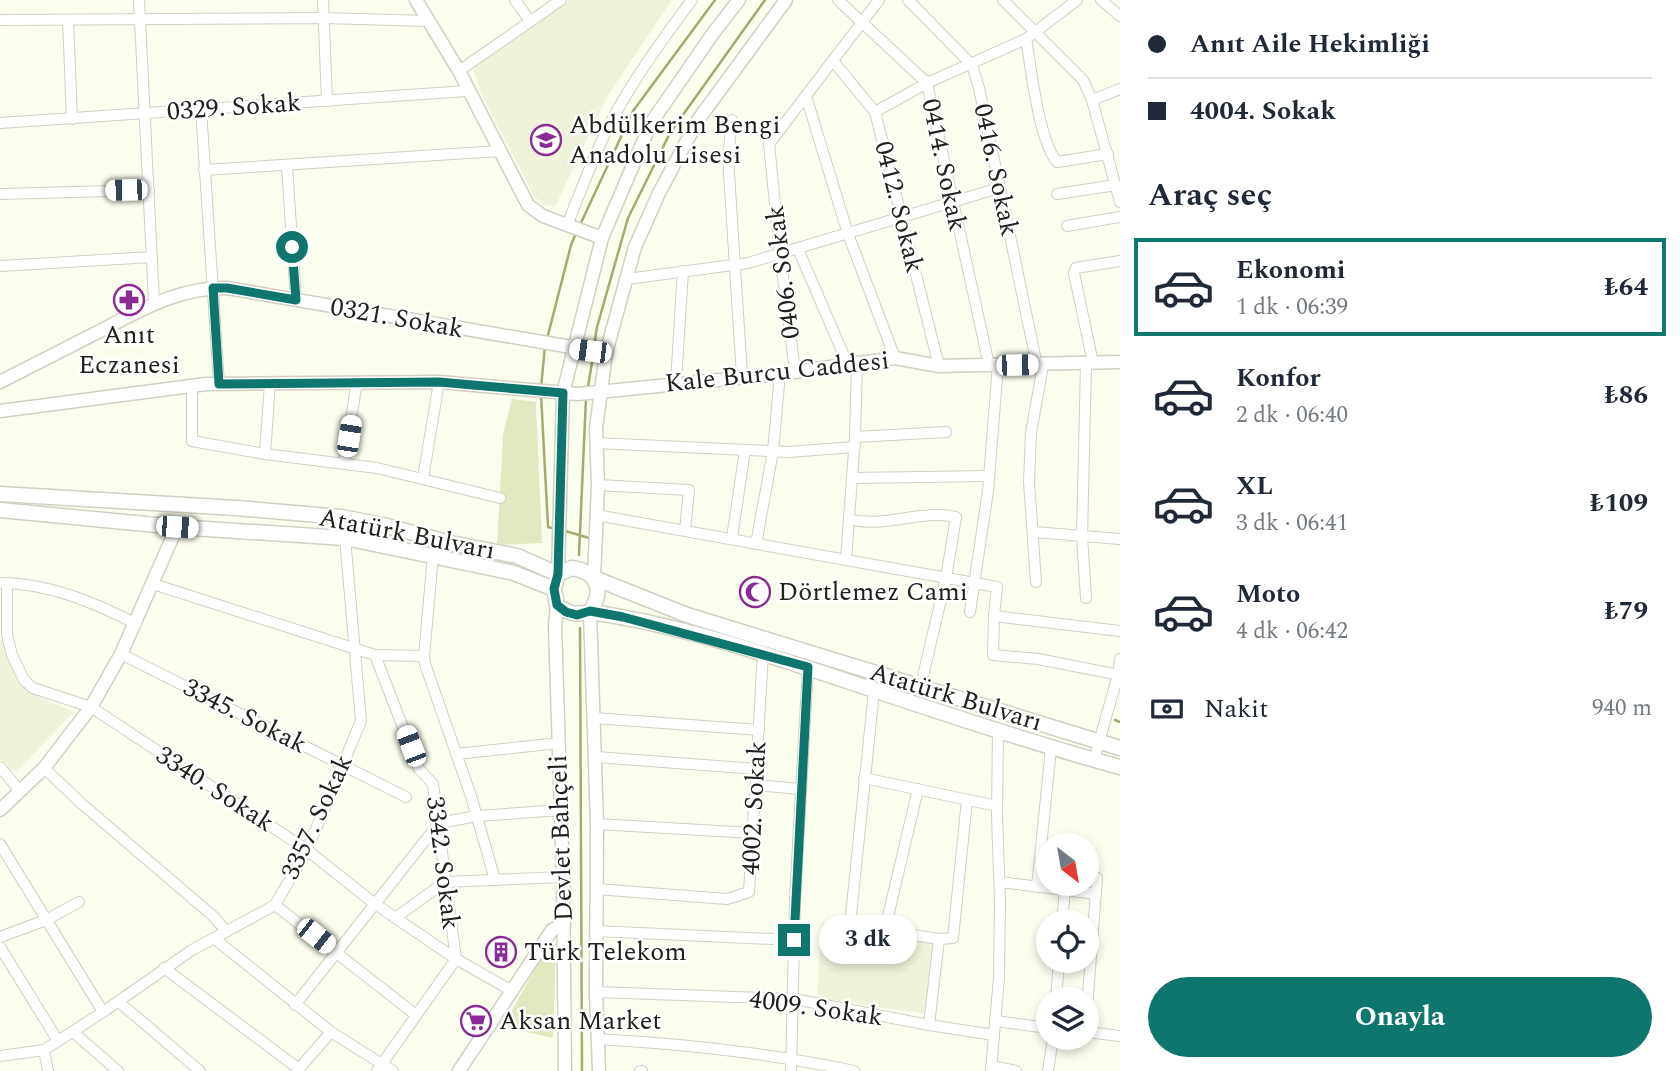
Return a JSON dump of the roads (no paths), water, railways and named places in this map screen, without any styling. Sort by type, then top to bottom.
[{"type":"main road","name":"Atatürk Bulvarı","points":[[0,494],[341,517],[383,524],[451,543],[517,556],[558,574]]},
{"type":"main road","name":"Atatürk Bulvarı","points":[[0,510],[177,527],[345,538],[514,573],[554,589]]},
{"type":"main road","points":[[572,568],[585,570],[594,578],[597,587],[596,602],[590,611],[577,615],[566,612],[557,605],[554,589],[558,574],[572,568]]},
{"type":"main road","name":"Atatürk Bulvarı","points":[[594,578],[687,615],[1120,748]]},
{"type":"main road","name":"Atatürk Bulvarı","points":[[590,611],[763,653],[1051,748],[1120,767]]},
{"type":"street","points":[[139,0],[155,303]]},
{"type":"street","points":[[323,0],[327,101]]},
{"type":"street","points":[[416,0],[459,71],[528,205],[543,216],[602,238]]},
{"type":"street","points":[[514,0],[530,21]]},
{"type":"street","points":[[459,71],[561,0]]},
{"type":"street","points":[[574,227],[601,142],[621,103],[652,54],[692,0]]},
{"type":"street","points":[[558,574],[563,393],[602,238],[651,123],[739,0]]},
{"type":"street","points":[[594,578],[598,485],[596,443],[602,391],[598,352],[626,279],[635,247],[659,193],[698,120],[786,0]]},
{"type":"street","name":"0414. Sokak","points":[[838,0],[927,83],[952,202],[993,365],[989,476],[970,612]]},
{"type":"street","name":"0406. Sokak","points":[[795,371],[769,144],[880,0]]},
{"type":"street","name":"0416. Sokak","points":[[908,0],[972,65],[1040,365]]},
{"type":"street","points":[[1003,0],[1083,79],[1092,100],[1120,202]]},
{"type":"street","points":[[875,112],[927,83],[1026,39],[1077,0]]},
{"type":"street","points":[[1101,0],[1120,16]]},
{"type":"street","points":[[0,20],[324,18],[429,21]]},
{"type":"street","points":[[68,20],[72,120]]},
{"type":"street","points":[[1026,39],[1043,128],[1053,157],[1057,162],[1108,154]]},
{"type":"street","name":"0412. Sokak","points":[[833,61],[875,112],[939,366]]},
{"type":"street","points":[[1092,100],[1120,89]]},
{"type":"street","name":"0329. Sokak","points":[[0,123],[467,91]]},
{"type":"street","points":[[806,96],[848,234],[895,358]]},
{"type":"street","points":[[201,109],[219,384]]},
{"type":"street","points":[[732,120],[728,158],[737,264],[742,376]]},
{"type":"street","points":[[204,170],[287,167],[500,151]]},
{"type":"street","points":[[287,167],[296,300]]},
{"type":"street","points":[[1057,194],[1116,185]]},
{"type":"street","points":[[626,279],[737,264],[780,254],[999,188]]},
{"type":"street","points":[[0,194],[149,190]]},
{"type":"street","points":[[1067,226],[1120,217]]},
{"type":"street","points":[[798,249],[853,364],[855,442],[846,558]]},
{"type":"street","points":[[0,266],[152,257]]},
{"type":"street","points":[[1086,598],[1082,536],[1089,364],[1074,273],[1076,268],[1120,261]]},
{"type":"street","points":[[676,382],[683,271]]},
{"type":"street","name":"0321. Sokak","points":[[0,382],[155,303],[190,290],[213,288],[227,288],[598,352]]},
{"type":"street","name":"Kale Burcu Caddesi","points":[[0,411],[219,384],[439,382],[578,394],[895,358],[939,366],[1120,362]]},
{"type":"street","points":[[1036,582],[1028,482],[1040,365]]},
{"type":"street","points":[[756,544],[773,451],[780,373]]},
{"type":"street","points":[[344,463],[357,382]]},
{"type":"street","points":[[423,478],[439,382]]},
{"type":"street","points":[[265,454],[270,383]]},
{"type":"street","points":[[192,386],[192,441],[265,454],[344,463],[423,478],[500,498]]},
{"type":"street","points":[[596,443],[773,451],[946,432]]},
{"type":"street","points":[[732,538],[746,450]]},
{"type":"street","points":[[852,478],[989,476]]},
{"type":"street","points":[[598,485],[689,490],[685,530]]},
{"type":"street","points":[[849,519],[876,523],[939,514],[956,517],[946,578],[923,676]]},
{"type":"street","points":[[596,515],[998,587],[993,655],[1038,659],[1119,675]]},
{"type":"street","points":[[0,810],[44,768],[90,707],[136,624],[177,527]]},
{"type":"street","points":[[1034,532],[1120,539]]},
{"type":"street","name":"3357. Sokak","points":[[0,1056],[44,1049],[119,1002],[164,968],[275,905],[307,850],[361,722],[345,538]]},
{"type":"street","points":[[433,556],[424,656],[477,816],[495,880]]},
{"type":"street","points":[[3,583],[38,588],[93,602],[136,624]]},
{"type":"street","name":"3340. Sokak","points":[[3,583],[4,635],[24,680],[33,688],[90,707],[307,850],[395,918],[456,959],[512,991]]},
{"type":"street","points":[[153,584],[375,655],[424,656]]},
{"type":"street","name":"Devlet Bahçeli","points":[[557,605],[555,626],[563,877],[565,1071]]},
{"type":"street","name":"Devlet Bahçeli","points":[[590,611],[596,757],[598,1071]]},
{"type":"street","points":[[994,616],[1120,631]]},
{"type":"street","name":"4002. Sokak","points":[[596,889],[727,899],[749,892],[763,653]]},
{"type":"street","name":"3345. Sokak","points":[[121,654],[406,797]]},
{"type":"street","name":"3342. Sokak","points":[[375,655],[419,769],[433,784],[456,959]]},
{"type":"street","points":[[1094,760],[1119,675],[1120,659]]},
{"type":"street","points":[[792,1071],[794,940],[808,667]]},
{"type":"street","points":[[874,691],[850,925],[939,939],[953,938],[967,800]]},
{"type":"street","points":[[594,718],[759,730]]},
{"type":"street","points":[[998,731],[999,977],[991,1068],[1016,1071]]},
{"type":"street","points":[[456,754],[559,743]]},
{"type":"street","points":[[1042,833],[1051,748]]},
{"type":"street","points":[[596,757],[757,769]]},
{"type":"street","points":[[0,767],[20,791]]},
{"type":"street","points":[[44,768],[213,916],[226,931]]},
{"type":"street","points":[[864,778],[997,806]]},
{"type":"street","points":[[756,785],[800,789]]},
{"type":"street","points":[[886,929],[918,789]]},
{"type":"street","points":[[295,1005],[439,823],[477,816],[561,810]]},
{"type":"street","points":[[597,824],[753,833]]},
{"type":"street","points":[[0,844],[103,1012]]},
{"type":"street","points":[[395,918],[445,882],[563,877]]},
{"type":"street","points":[[1000,882],[1036,887]]},
{"type":"street","points":[[1089,987],[1096,896]]},
{"type":"street","points":[[0,937],[46,920],[79,902]]},
{"type":"street","points":[[275,905],[416,1016]]},
{"type":"street","points":[[459,1071],[552,930],[564,923]]},
{"type":"street","points":[[596,931],[794,940]]},
{"type":"street","points":[[215,939],[331,1032],[380,1068],[393,1071]]},
{"type":"street","points":[[929,1025],[939,939]]},
{"type":"street","points":[[0,947],[58,1041]]},
{"type":"street","points":[[380,1068],[456,959]]},
{"type":"street","points":[[164,968],[298,1070],[331,1032]]},
{"type":"street","name":"4009. Sokak","points":[[596,992],[794,999],[994,1035]]},
{"type":"street","points":[[119,1002],[200,1071]]},
{"type":"street","points":[[995,1021],[1036,1026]]},
{"type":"street","points":[[73,1032],[118,1071]]},
{"type":"street","points":[[1099,1033],[1120,1036]]},
{"type":"street","points":[[598,1039],[792,1058],[854,1071]]},
{"type":"street","points":[[44,1049],[48,1071]]},
{"type":"street","points":[[1048,1071],[1051,1050]]},
{"type":"waterway","points":[[580,225],[633,111],[715,0]]},
{"type":"waterway","points":[[594,346],[628,218],[670,133],[765,0]]},
{"type":"waterway","points":[[547,339],[577,231]]},
{"type":"waterway","points":[[541,388],[545,346]]},
{"type":"waterway","points":[[588,387],[593,356]]},
{"type":"waterway","points":[[541,394],[548,527],[556,529]]},
{"type":"waterway","points":[[579,555],[586,398]]},
{"type":"waterway","points":[[562,530],[589,538]]},
{"type":"waterway","points":[[580,628],[582,1071]]},
{"type":"waterway","points":[[1115,720],[1120,722]]},
{"type":"place","name":"Abdülkerim Bengi Anadolu Lisesi","points":[[546,140]]},
{"type":"place","name":"Anıt Eczanesi","points":[[129,300]]},
{"type":"place","name":"Dörtlemez Cami","points":[[755,592]]},
{"type":"place","name":"Türk Telekom","points":[[501,952]]},
{"type":"place","name":"Aksan Market","points":[[476,1021]]}]
